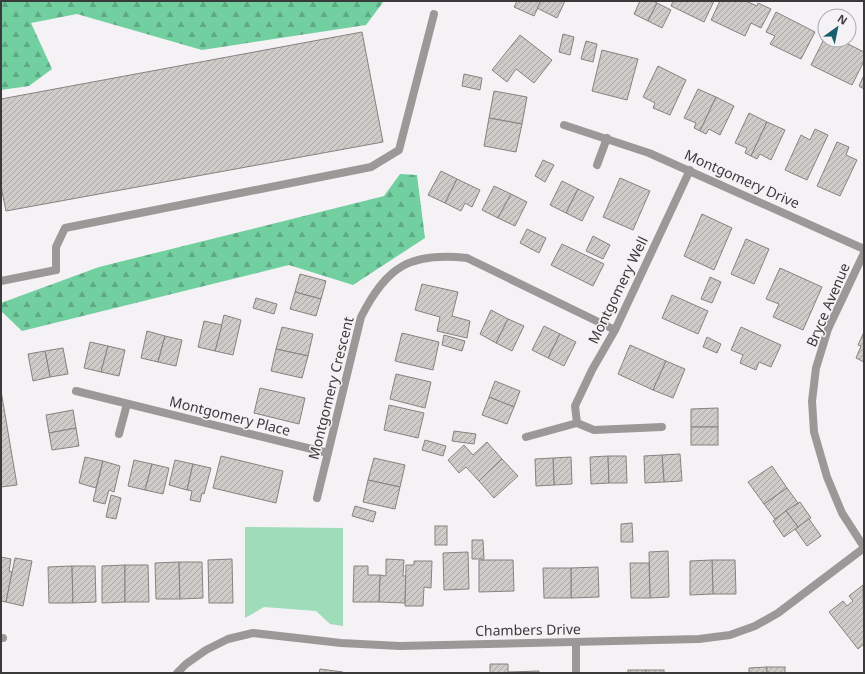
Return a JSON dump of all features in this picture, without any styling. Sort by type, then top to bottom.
[{"type":"street","points":[[1,281],[56,270],[56,246],[65,228],[371,167],[399,150],[434,14]]},
{"type":"street","name":"Montgomery Drive","points":[[564,125],[649,153],[864,248]]},
{"type":"street","points":[[597,165],[607,138]]},
{"type":"street","name":"Montgomery Well","points":[[577,423],[575,406],[592,370],[615,330],[690,170]]},
{"type":"street","name":"Bryce Avenue","points":[[864,254],[828,330],[816,368],[812,401],[814,432],[827,477],[842,513],[864,547]]},
{"type":"street","name":"Montgomery Crescent","points":[[317,498],[361,317],[373,294],[387,277],[404,264],[422,257],[444,255],[467,258],[615,330]]},
{"type":"street","name":"Montgomery Place","points":[[76,391],[328,453]]},
{"type":"street","points":[[119,434],[127,404]]},
{"type":"street","points":[[526,437],[577,423],[594,430],[662,426]]},
{"type":"street","name":"Chambers Drive","points":[[177,673],[186,664],[206,650],[228,639],[253,633],[341,643],[400,646],[699,639],[730,635],[755,626],[778,613],[864,547]]},
{"type":"street","points":[[576,642],[576,673]]},
{"type":"green space","points":[[1,1],[384,1],[366,25],[202,50],[77,14],[31,23],[52,69],[29,86],[1,90]]},
{"type":"green space","points":[[400,174],[417,175],[425,238],[353,285],[289,265],[22,331],[1,311],[1,303],[99,267],[384,196]]},
{"type":"green space","points":[[245,527],[343,528],[343,626],[330,624],[316,611],[264,607],[245,618]]},
{"type":"building","points":[[517,1],[541,1],[534,16],[514,7]]},
{"type":"building","points":[[541,1],[565,1],[557,18],[537,8]]},
{"type":"building","points":[[640,1],[653,1],[657,3],[648,21],[634,14]]},
{"type":"building","points":[[673,1],[714,1],[704,22],[671,6]]},
{"type":"building","points":[[720,1],[746,1],[757,6],[758,3],[771,9],[761,28],[751,23],[745,36],[711,20]]},
{"type":"building","points":[[657,3],[671,10],[662,28],[648,21]]},
{"type":"building","points":[[776,12],[815,32],[801,59],[770,44],[775,36],[766,32]]},
{"type":"building","points":[[362,32],[383,142],[6,211],[1,187],[1,99]]},
{"type":"building","points":[[563,34],[574,37],[570,55],[559,52]]},
{"type":"building","points":[[520,35],[552,60],[534,83],[516,69],[507,82],[492,70]]},
{"type":"building","points":[[586,41],[597,44],[593,62],[581,59]]},
{"type":"building","points":[[820,48],[856,48],[864,52],[864,61],[852,85],[811,65]]},
{"type":"building","points":[[602,50],[638,59],[627,100],[592,91]]},
{"type":"building","points":[[658,66],[686,80],[670,115],[653,108],[655,103],[643,97]]},
{"type":"building","points":[[464,74],[482,78],[480,90],[462,86]]},
{"type":"building","points":[[864,75],[864,89],[859,86]]},
{"type":"building","points":[[698,89],[716,97],[700,131],[694,128],[696,123],[684,118]]},
{"type":"building","points":[[494,91],[527,97],[522,124],[489,118]]},
{"type":"building","points":[[716,97],[734,106],[720,135],[709,129],[706,134],[700,131]]},
{"type":"building","points":[[749,113],[767,122],[751,156],[745,153],[747,148],[735,143]]},
{"type":"building","points":[[489,118],[522,124],[516,152],[484,146]]},
{"type":"building","points":[[767,122],[785,130],[771,160],[760,154],[757,159],[751,156]]},
{"type":"building","points":[[815,129],[828,135],[807,180],[785,170],[801,135],[810,140]]},
{"type":"building","points":[[837,142],[849,147],[846,155],[857,160],[840,196],[817,186]]},
{"type":"building","points":[[543,160],[554,165],[545,182],[535,176]]},
{"type":"building","points":[[441,171],[457,179],[445,203],[428,195]]},
{"type":"building","points":[[620,178],[650,191],[633,230],[603,217]]},
{"type":"building","points":[[457,179],[480,190],[472,207],[465,203],[461,211],[445,203]]},
{"type":"building","points":[[562,181],[578,189],[566,213],[550,205]]},
{"type":"building","points":[[494,186],[511,194],[498,218],[482,210]]},
{"type":"building","points":[[578,189],[594,197],[582,221],[566,213]]},
{"type":"building","points":[[511,194],[527,202],[515,226],[498,218]]},
{"type":"building","points":[[702,214],[732,228],[714,270],[684,256]]},
{"type":"building","points":[[527,229],[546,238],[539,253],[520,243]]},
{"type":"building","points":[[593,236],[610,245],[603,259],[586,251]]},
{"type":"building","points":[[746,239],[769,249],[754,284],[731,274]]},
{"type":"building","points":[[562,244],[604,264],[593,286],[551,265]]},
{"type":"building","points":[[780,268],[822,287],[803,330],[773,317],[779,304],[766,299]]},
{"type":"building","points":[[300,274],[326,281],[321,299],[295,292]]},
{"type":"building","points":[[710,277],[721,282],[712,303],[701,299]]},
{"type":"building","points":[[422,284],[458,292],[452,316],[470,321],[467,338],[437,331],[440,317],[415,310]]},
{"type":"building","points":[[295,292],[321,299],[316,316],[290,309]]},
{"type":"building","points":[[672,295],[708,311],[698,334],[662,318]]},
{"type":"building","points":[[256,298],[277,304],[274,314],[253,308]]},
{"type":"building","points":[[491,310],[508,319],[496,343],[480,334]]},
{"type":"building","points":[[224,315],[241,320],[233,355],[215,351]]},
{"type":"building","points":[[508,319],[524,326],[512,351],[496,343]]},
{"type":"building","points":[[204,321],[222,325],[215,351],[198,347]]},
{"type":"building","points":[[544,326],[560,334],[548,358],[532,350]]},
{"type":"building","points":[[282,327],[313,334],[308,356],[276,349]]},
{"type":"building","points":[[741,327],[781,345],[771,367],[759,362],[756,370],[740,363],[743,355],[731,350]]},
{"type":"building","points":[[147,331],[165,336],[158,362],[141,358]]},
{"type":"building","points":[[864,332],[864,362],[856,358],[861,346],[858,345]]},
{"type":"building","points":[[402,333],[439,342],[433,370],[395,361]]},
{"type":"building","points":[[560,334],[576,342],[564,366],[548,358]]},
{"type":"building","points":[[444,335],[465,341],[462,351],[442,345]]},
{"type":"building","points":[[165,336],[182,340],[176,366],[158,362]]},
{"type":"building","points":[[707,337],[721,344],[717,353],[703,347]]},
{"type":"building","points":[[90,342],[108,346],[101,372],[84,368]]},
{"type":"building","points":[[630,345],[666,361],[653,390],[618,374]]},
{"type":"building","points":[[108,346],[125,350],[119,376],[101,372]]},
{"type":"building","points":[[63,348],[68,374],[50,377],[45,351]]},
{"type":"building","points":[[276,349],[308,356],[302,378],[271,371]]},
{"type":"building","points":[[45,351],[50,377],[33,381],[28,354]]},
{"type":"building","points":[[666,361],[685,369],[673,398],[653,390]]},
{"type":"building","points":[[396,374],[431,382],[425,408],[390,399]]},
{"type":"building","points":[[495,381],[520,391],[514,407],[489,397]]},
{"type":"building","points":[[260,388],[305,398],[299,424],[254,413]]},
{"type":"building","points":[[1,391],[17,485],[1,487]]},
{"type":"building","points":[[489,397],[514,407],[507,424],[482,415]]},
{"type":"building","points":[[389,405],[424,413],[418,438],[384,430]]},
{"type":"building","points":[[718,408],[718,427],[691,427],[691,409]]},
{"type":"building","points":[[73,410],[76,428],[49,433],[46,415]]},
{"type":"building","points":[[691,427],[718,427],[718,445],[691,445]]},
{"type":"building","points":[[76,428],[79,446],[52,450],[49,433]]},
{"type":"building","points":[[454,431],[476,434],[474,444],[452,441]]},
{"type":"building","points":[[425,440],[446,446],[443,456],[422,450]]},
{"type":"building","points":[[487,442],[502,459],[479,481],[466,467],[459,473],[448,460],[464,445],[473,455]]},
{"type":"building","points":[[680,454],[682,481],[664,482],[662,455]]},
{"type":"building","points":[[662,455],[664,482],[645,483],[644,456]]},
{"type":"building","points":[[221,456],[283,471],[276,503],[213,488]]},
{"type":"building","points":[[608,456],[609,483],[591,484],[590,457]]},
{"type":"building","points":[[608,456],[626,456],[627,483],[609,483]]},
{"type":"building","points":[[85,457],[103,461],[96,488],[79,483]]},
{"type":"building","points":[[571,457],[572,484],[554,485],[553,458]]},
{"type":"building","points":[[374,458],[405,465],[400,487],[368,480]]},
{"type":"building","points":[[553,458],[554,485],[536,486],[535,459]]},
{"type":"building","points":[[502,459],[518,476],[494,498],[479,481]]},
{"type":"building","points":[[134,460],[152,464],[145,490],[128,486]]},
{"type":"building","points":[[175,460],[193,464],[187,490],[169,485]]},
{"type":"building","points":[[103,461],[120,466],[114,492],[109,490],[105,504],[93,501]]},
{"type":"building","points":[[152,464],[169,468],[163,494],[145,490]]},
{"type":"building","points":[[193,464],[211,468],[204,494],[202,493],[200,502],[190,500],[192,491],[187,490]]},
{"type":"building","points":[[772,466],[787,488],[764,504],[748,482]]},
{"type":"building","points":[[368,480],[400,487],[395,509],[363,502]]},
{"type":"building","points":[[787,488],[798,503],[775,519],[764,504]]},
{"type":"building","points":[[111,495],[121,498],[116,519],[106,517]]},
{"type":"building","points":[[800,502],[811,518],[798,527],[786,511]]},
{"type":"building","points":[[355,506],[376,512],[373,522],[352,516]]},
{"type":"building","points":[[786,511],[798,527],[784,537],[773,521]]},
{"type":"building","points":[[809,519],[821,536],[807,546],[795,529]]},
{"type":"building","points":[[632,523],[633,542],[621,542],[621,524]]},
{"type":"building","points":[[435,526],[447,526],[447,545],[435,545]]},
{"type":"building","points":[[472,540],[483,540],[484,559],[472,559]]},
{"type":"building","points":[[668,551],[669,597],[650,598],[649,552]]},
{"type":"building","points":[[468,552],[469,589],[444,590],[443,553]]},
{"type":"building","points":[[1,557],[11,559],[9,571],[12,572],[6,602],[1,601]]},
{"type":"building","points":[[15,558],[32,561],[23,606],[6,602]]},
{"type":"building","points":[[232,559],[233,603],[209,603],[208,560]]},
{"type":"building","points":[[386,559],[404,560],[403,576],[406,576],[405,603],[379,602],[380,575],[386,576]]},
{"type":"building","points":[[479,560],[513,560],[514,591],[479,592]]},
{"type":"building","points":[[712,560],[735,560],[736,594],[713,594]]},
{"type":"building","points":[[712,560],[713,594],[690,595],[690,561]]},
{"type":"building","points":[[414,561],[432,561],[431,588],[424,587],[423,606],[405,606],[406,565],[414,565]]},
{"type":"building","points":[[179,562],[180,599],[156,599],[155,563]]},
{"type":"building","points":[[179,562],[202,562],[203,598],[180,599]]},
{"type":"building","points":[[630,563],[649,563],[650,598],[631,598]]},
{"type":"building","points":[[125,565],[125,602],[102,603],[102,566]]},
{"type":"building","points":[[125,565],[148,565],[149,602],[125,602]]},
{"type":"building","points":[[72,566],[73,603],[49,603],[48,567]]},
{"type":"building","points":[[72,566],[95,566],[96,602],[73,603]]},
{"type":"building","points":[[354,566],[368,566],[368,575],[380,575],[379,602],[353,602]]},
{"type":"building","points":[[598,567],[599,597],[571,598],[571,568]]},
{"type":"building","points":[[543,568],[571,568],[571,598],[544,598]]},
{"type":"building","points":[[863,585],[864,644],[858,649],[829,612],[843,601],[847,606],[853,601],[849,596]]},
{"type":"building","points":[[490,664],[508,664],[508,672],[539,671],[539,673],[490,673]]},
{"type":"building","points":[[767,667],[767,673],[749,673],[749,668]]},
{"type":"building","points":[[767,667],[785,667],[785,673],[767,673]]},
{"type":"building","points":[[320,669],[343,672],[343,673],[319,673]]},
{"type":"building","points":[[628,670],[646,670],[646,673],[628,673]]},
{"type":"building","points":[[646,670],[664,670],[664,673],[646,673]]}]
